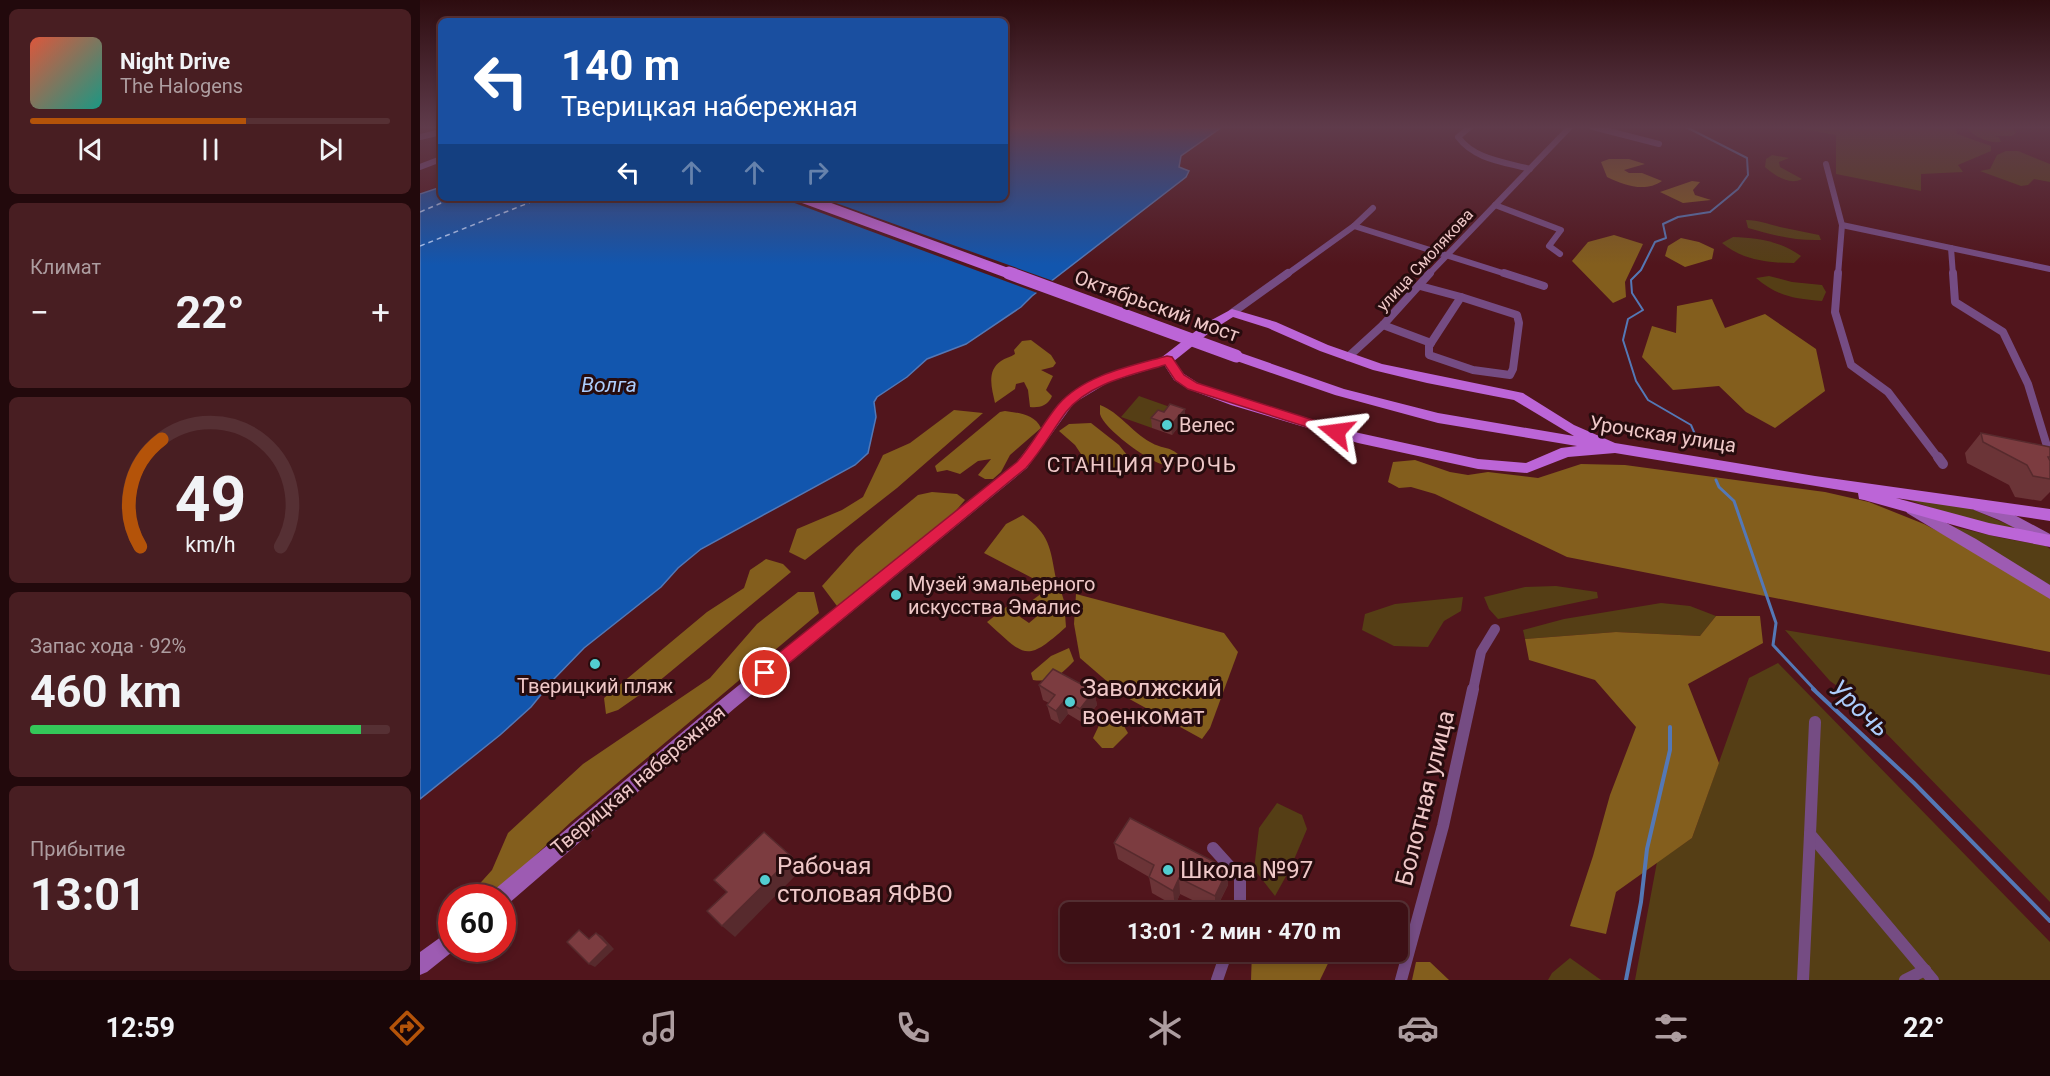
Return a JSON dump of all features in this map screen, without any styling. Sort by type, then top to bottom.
[{"type":"main road","name":"Октябрьский мост","points":[[811,201],[1236,356],[1368,401],[1438,418],[1503,429]]},
{"type":"main road","points":[[1232,313],[1272,325],[1348,357],[1406,375],[1509,393],[1531,402],[1569,428],[1614,448],[1572,451],[1556,455],[1533,466],[1517,469],[1478,464],[1314,426],[1193,386],[1179,377],[1167,360],[1210,326],[1232,313]]},
{"type":"main road","points":[[1503,429],[1525,429],[1537,423],[1540,420],[1540,411],[1531,402]]},
{"type":"main road","points":[[1503,429],[1530,438],[1540,448],[1542,458],[1533,466]]},
{"type":"main road","name":"Урочская улица","points":[[1503,429],[1815,481],[2050,515]]},
{"type":"main road","name":"Урочская улица","points":[[1815,481],[1989,529],[2050,541]]},
{"type":"street","name":"улица Смолякова","points":[[1348,357],[1383,325],[1447,254],[1526,173]]},
{"type":"street","points":[[1828,173],[1842,225],[1834,312],[1851,365],[1888,392],[1943,464]]},
{"type":"street","points":[[1495,205],[1561,230],[1549,246],[1560,254]]},
{"type":"street","points":[[1232,313],[1354,226],[1373,208]]},
{"type":"street","points":[[1842,225],[2050,269]]},
{"type":"street","points":[[1354,226],[1544,286]]},
{"type":"street","points":[[1951,248],[1954,302],[2003,332],[2028,384],[2050,456]]},
{"type":"street","points":[[1420,286],[1461,296],[1508,310],[1517,315],[1519,323],[1513,369],[1510,375],[1473,370],[1429,354],[1431,343],[1461,296]]},
{"type":"street","points":[[1383,325],[1431,343]]},
{"type":"street","name":"Тверицкая набережная","points":[[516,884],[738,695],[1022,465],[1070,400],[1105,379],[1167,360]]},
{"type":"street","points":[[1969,502],[2004,516],[2050,541]]},
{"type":"street","points":[[1907,507],[1971,543],[2050,593]]},
{"type":"street","name":"Болотная улица","points":[[1401,980],[1443,826],[1482,652],[1495,629]]},
{"type":"street","points":[[1803,980],[1815,722]]},
{"type":"street","points":[[1810,834],[1929,975],[1905,980]]},
{"type":"street","points":[[1213,848],[1240,878],[1240,902]]},
{"type":"street","points":[[420,965],[438,950]]},
{"type":"street","points":[[1217,980],[1223,962]]},
{"type":"shaded area","points":[[1605,173],[1642,173],[1662,181],[1649,187],[1642,187],[1627,185],[1607,177]]},
{"type":"shaded area","points":[[1773,173],[1791,173],[1802,179],[1792,181]]},
{"type":"shaded area","points":[[1948,173],[1921,174],[1921,191],[1836,174]]},
{"type":"shaded area","points":[[1985,173],[2050,173],[2050,182],[2034,179],[2028,185],[2021,186]]},
{"type":"shaded area","points":[[1692,181],[1700,182],[1693,190],[1695,195],[1711,200],[1683,203],[1660,192]]},
{"type":"shaded area","points":[[1746,220],[1819,235],[1821,240],[1793,238],[1757,231],[1748,228]]},
{"type":"shaded area","points":[[1614,235],[1643,244],[1625,282],[1626,297],[1613,303],[1572,261],[1588,242]]},
{"type":"shaded area","points":[[1733,237],[1769,241],[1801,256],[1794,263],[1747,257],[1722,243]]},
{"type":"shaded area","points":[[1681,238],[1699,242],[1714,249],[1712,259],[1685,267],[1665,256],[1668,246]]},
{"type":"shaded area","points":[[1769,276],[1792,282],[1822,285],[1826,292],[1822,301],[1786,295],[1771,289],[1756,278]]},
{"type":"shaded area","points":[[1712,299],[1725,328],[1765,314],[1816,349],[1825,391],[1775,428],[1746,412],[1719,386],[1673,390],[1642,357],[1652,326],[1676,333],[1677,306]]},
{"type":"shaded area","points":[[1031,340],[1051,355],[1056,363],[1053,367],[1041,370],[1053,376],[1046,390],[1052,396],[1043,406],[1030,407],[1028,390],[1024,382],[1016,384],[1015,389],[995,403],[991,380],[993,370],[1001,361],[1015,354],[1014,350],[1022,341]]},
{"type":"shaded area","points":[[1139,396],[1170,407],[1152,428],[1121,417]]},
{"type":"shaded area","points":[[1100,405],[1113,412],[1143,438],[1175,452],[1183,459],[1164,465],[1126,443],[1103,420]]},
{"type":"shaded area","points":[[954,410],[983,413],[897,488],[805,560],[789,552],[797,529],[842,510],[863,497],[883,455],[910,443]]},
{"type":"shaded area","points":[[1005,411],[1030,417],[1041,428],[1010,455],[1001,472],[993,479],[985,479],[978,475],[991,459],[978,461],[960,474],[947,470],[937,472],[935,466],[1000,412]]},
{"type":"shaded area","points":[[1091,423],[1119,445],[1140,471],[1128,472],[1089,466],[1075,445],[1059,431],[1069,424]]},
{"type":"shaded area","points":[[1415,460],[1450,472],[1468,475],[1488,472],[1538,478],[1581,464],[1625,465],[1825,492],[1869,502],[1924,524],[1982,554],[2050,596],[2050,652],[1567,557],[1435,494],[1411,487],[1399,488],[1388,482],[1393,462]]},
{"type":"shaded area","points":[[932,492],[957,494],[965,500],[953,514],[837,606],[822,586],[856,548],[889,519],[918,495]]},
{"type":"shaded area","points":[[1900,497],[1967,507],[2023,531],[1956,516]]},
{"type":"shaded area","points":[[1023,515],[1044,536],[1056,579],[1036,580],[984,553],[1006,524]]},
{"type":"shaded area","points":[[1951,526],[2046,546],[2050,549],[2050,587]]},
{"type":"shaded area","points":[[766,559],[783,564],[791,572],[658,682],[618,710],[606,714],[604,698],[707,612],[744,588],[750,570]]},
{"type":"shaded area","points":[[1058,581],[1064,601],[1066,627],[1042,647],[1033,651],[1018,648],[987,622],[1006,607],[1029,623],[1042,612],[1030,602]]},
{"type":"shaded area","points":[[1556,586],[1597,592],[1598,598],[1498,619],[1489,609],[1484,597],[1525,587]]},
{"type":"shaded area","points":[[798,592],[814,592],[819,613],[571,822],[505,884],[479,884],[492,870],[508,833],[583,764],[710,678],[757,624]]},
{"type":"shaded area","points":[[1076,594],[1224,633],[1238,652],[1210,728],[1202,739],[1124,696],[1080,658],[1074,624]]},
{"type":"shaded area","points":[[1463,597],[1461,611],[1444,621],[1428,647],[1394,646],[1362,630],[1365,614],[1395,604]]},
{"type":"shaded area","points":[[1661,603],[1690,606],[1716,616],[1700,636],[1616,632],[1525,639],[1523,630],[1564,619]]},
{"type":"shaded area","points":[[1716,616],[1760,616],[1763,643],[1688,684],[1719,763],[1692,838],[1616,892],[1606,934],[1570,926],[1610,795],[1636,727],[1595,680],[1529,660],[1525,639],[1616,632],[1700,636]]},
{"type":"shaded area","points":[[1785,630],[2050,675],[2050,902],[1847,693],[1830,681]]},
{"type":"shaded area","points":[[1069,648],[1074,661],[1065,670],[1051,679],[1033,680],[1031,673],[1051,656]]},
{"type":"shaded area","points":[[1778,663],[2050,942],[2050,980],[1635,980],[1657,862],[1692,838],[1749,678]]},
{"type":"shaded area","points":[[1118,716],[1128,733],[1113,748],[1102,748],[1093,738],[1103,717]]},
{"type":"shaded area","points":[[1277,803],[1302,815],[1307,829],[1290,869],[1275,896],[1254,869],[1259,828]]},
{"type":"shaded area","points":[[1570,958],[1601,980],[1548,980],[1552,973]]},
{"type":"shaded area","points":[[1252,962],[1329,962],[1320,980],[1251,980]]},
{"type":"shaded area","points":[[1416,962],[1430,962],[1449,980],[1412,980]]},
{"type":"water","name":"Волга","points":[[1008,173],[1188,173],[1186,177],[1032,296],[1021,307],[966,344],[927,359],[907,377],[877,397],[874,402],[876,417],[868,453],[855,465],[701,549],[678,568],[661,587],[584,648],[531,707],[500,735],[420,799],[420,194],[438,188],[438,201],[1008,201]]},
{"type":"pier","points":[[789,201],[830,201],[1056,282],[1040,294]]},
{"type":"building","points":[[1170,404],[1185,409],[1171,425],[1151,418],[1158,410],[1164,412]]},
{"type":"building","points":[[1981,433],[2050,447],[2050,457],[2048,457],[2050,479],[2033,476],[2027,465],[1983,442]]},
{"type":"building","points":[[1053,669],[1094,691],[1080,709],[1065,700],[1056,711],[1047,705],[1055,695],[1039,685]]},
{"type":"building","points":[[1130,818],[1228,869],[1215,896],[1179,878],[1173,891],[1149,877],[1154,865],[1114,843]]},
{"type":"building","points":[[764,832],[792,857],[722,926],[707,911],[727,892],[714,880]]},
{"type":"building","points":[[579,930],[589,939],[596,933],[608,945],[589,964],[567,942]]},
{"type":"waterway","name":"Урочь","points":[[1700,446],[1691,425],[1648,400],[1636,381],[1623,340],[1628,319],[1643,310],[1632,293],[1631,280],[1641,270],[1655,242],[1666,238],[1663,224],[1678,217],[1710,212],[1738,189],[1748,173]]},
{"type":"waterway","name":"Урочь","points":[[1716,480],[1719,487],[1734,501],[1776,623],[1773,645],[1815,690]]},
{"type":"waterway","name":"Урочь","points":[[1813,689],[1914,783],[2050,921]]},
{"type":"waterway","points":[[1626,980],[1641,902],[1647,849],[1670,750],[1670,727]]},
{"type":"ferry route","points":[[420,212],[446,201]]},
{"type":"ferry route","points":[[420,246],[533,201]]},
{"type":"place","name":"Велес","points":[[1167,425]]},
{"type":"place","name":"Музей эмальерного искусства Эмалис","points":[[896,595]]},
{"type":"place","name":"Тверицкий пляж","points":[[595,664]]},
{"type":"place","name":"Заволжский военкомат","points":[[1070,702]]},
{"type":"place","name":"Школа №97","points":[[1168,870]]},
{"type":"place","name":"Рабочая столовая ЯФВО","points":[[765,880]]},
{"type":"district","name":"СТАНЦИЯ УРОЧЬ","points":[[1142,465]]},
{"type":"route","points":[[765,673],[1022,465],[1037,448],[1070,400],[1105,379],[1167,360],[1179,377],[1193,386],[1336,432]]}]
